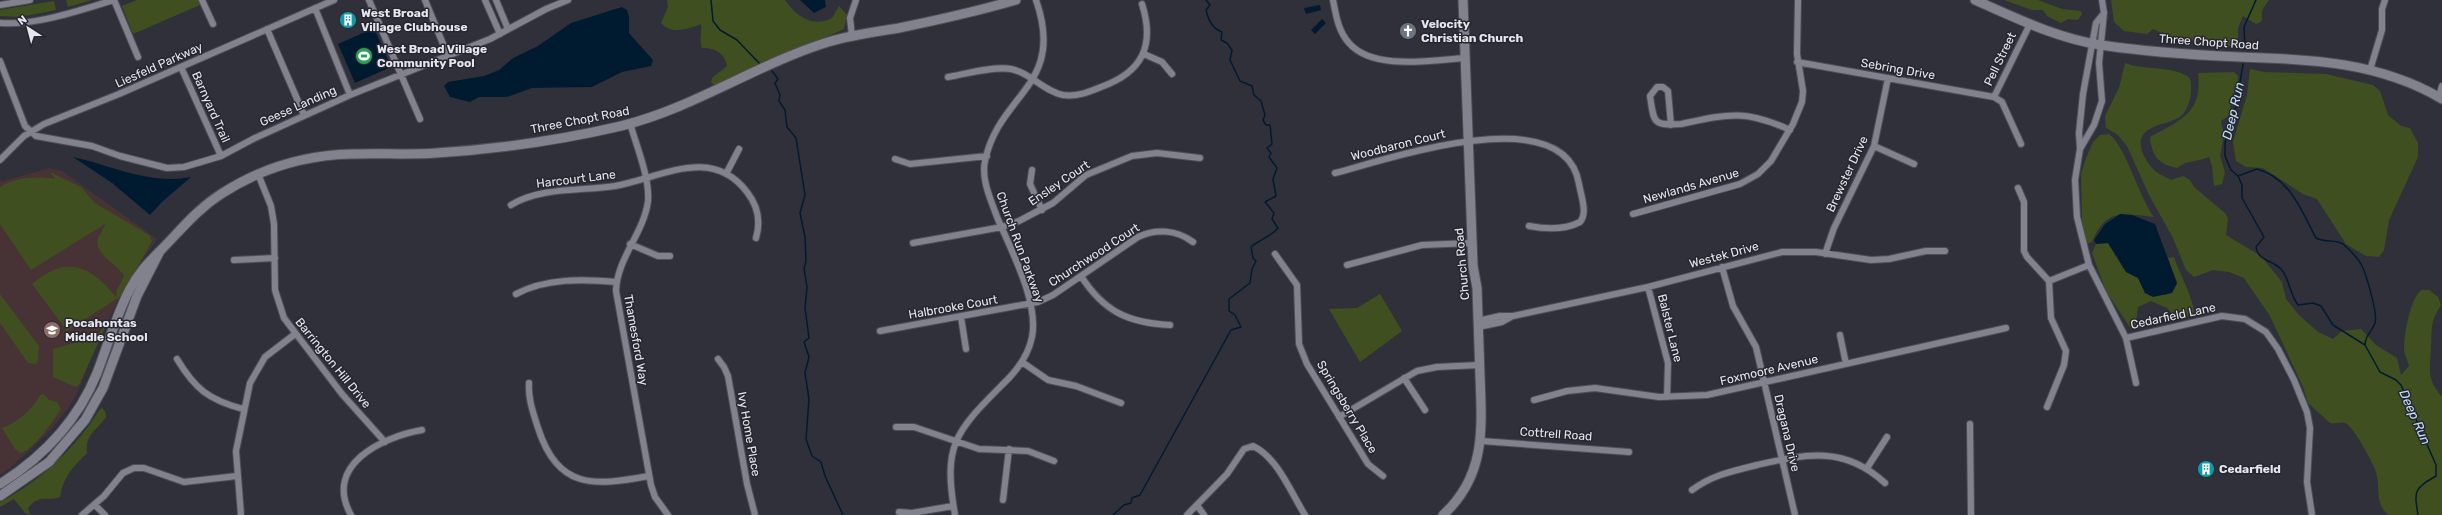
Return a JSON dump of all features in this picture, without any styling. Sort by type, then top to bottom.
[{"type":"main road","name":"Three Chopt Road","points":[[0,484],[38,456],[60,434],[77,412],[94,380],[128,293],[149,259],[160,251],[198,211],[220,194],[258,174],[312,157],[355,153],[450,152],[558,138],[630,123],[696,100],[806,50],[852,36],[916,24],[1016,0]]},
{"type":"main road","name":"Church Road","points":[[1443,515],[1456,502],[1469,481],[1481,441],[1480,365],[1467,141],[1463,0]]},
{"type":"main road","name":"Three Chopt Road","points":[[1975,0],[2030,24],[2097,44],[2237,56],[2324,61],[2370,70],[2399,78],[2441,98]]},
{"type":"main road","name":"Three Chopt Road","points":[[0,496],[49,462],[85,420],[103,388],[137,296],[160,251]]},
{"type":"street","points":[[0,5],[30,0]]},
{"type":"street","points":[[0,23],[11,24],[70,13],[114,0],[138,57]]},
{"type":"street","points":[[202,0],[213,24]]},
{"type":"street","name":"Liesfeld Parkway","points":[[0,160],[30,131],[334,0]]},
{"type":"street","points":[[369,0],[420,119]]},
{"type":"street","points":[[425,0],[448,56]]},
{"type":"street","points":[[485,0],[500,34]]},
{"type":"street","points":[[496,0],[508,29]]},
{"type":"street","name":"Geese Landing","points":[[30,131],[42,139],[92,146],[120,156],[167,168],[184,168],[221,156],[242,144],[350,95],[500,34],[568,0]]},
{"type":"street","points":[[852,36],[850,18],[856,0]]},
{"type":"street","name":"Church Run Parkway","points":[[954,515],[949,474],[951,456],[956,442],[970,418],[1022,362],[1029,349],[1034,328],[1030,304],[987,188],[985,162],[995,134],[1033,80],[1043,56],[1045,40],[1042,19],[1036,0]]},
{"type":"street","points":[[1333,0],[1338,24],[1344,37],[1354,48],[1367,56],[1392,61],[1465,58]]},
{"type":"street","name":"Newlands Avenue","points":[[1633,214],[1733,187],[1747,181],[1771,161],[1790,130],[1802,102],[1803,92],[1797,62],[1798,0]]},
{"type":"street","points":[[2102,0],[2104,13],[2081,120],[2080,150],[2075,180],[2076,210],[2078,230],[2089,265],[2126,338],[2136,383]]},
{"type":"street","points":[[2370,70],[2382,30],[2382,9],[2385,0]]},
{"type":"street","points":[[948,76],[1010,69],[1017,70],[1055,92],[1068,95],[1082,94],[1122,79],[1134,68],[1144,54],[1148,29],[1142,4]]},
{"type":"street","points":[[315,8],[350,95]]},
{"type":"street","name":"Pell Street","points":[[2021,144],[2002,102],[1994,97],[2030,24]]},
{"type":"street","points":[[267,29],[304,116]]},
{"type":"street","points":[[2080,150],[2094,125],[2102,101],[2097,44]]},
{"type":"street","points":[[1144,54],[1162,62],[1172,74]]},
{"type":"street","points":[[0,61],[25,126],[30,131]]},
{"type":"street","name":"Sebring Drive","points":[[1797,62],[1994,97]]},
{"type":"street","name":"Barnyard Trail","points":[[181,67],[221,156]]},
{"type":"street","name":"Brewster Drive","points":[[1825,254],[1834,228],[1874,146],[1888,78]]},
{"type":"street","points":[[2441,98],[2442,86]]},
{"type":"street","points":[[1671,125],[1668,91],[1663,87],[1657,87],[1650,96],[1654,118],[1656,122],[1663,126],[1671,125],[1738,114],[1762,118],[1790,130]]},
{"type":"street","points":[[2081,120],[2094,125]]},
{"type":"street","name":"Thamesford Way","points":[[630,123],[645,179],[648,202],[616,282],[618,305],[649,476],[655,496],[668,515]]},
{"type":"street","name":"Woodbaron Court","points":[[1334,173],[1441,145],[1467,141],[1533,140],[1554,148],[1568,161],[1579,180],[1584,210],[1582,219],[1577,224],[1547,229],[1529,226]]},
{"type":"street","points":[[1874,146],[1914,164]]},
{"type":"street","points":[[726,174],[739,149]]},
{"type":"street","name":"Ensley Court","points":[[914,243],[1002,227],[1042,210],[1053,203],[1078,180],[1123,159],[1151,153],[1200,158]]},
{"type":"street","points":[[895,159],[910,164],[987,156]]},
{"type":"street","name":"Harcourt Lane","points":[[511,205],[529,196],[614,186],[688,167],[705,167],[726,174],[744,188],[754,203],[759,221],[756,238]]},
{"type":"street","points":[[1032,170],[1030,184],[1042,210]]},
{"type":"street","name":"Barrington Hill Drive","points":[[258,174],[271,206],[274,224],[275,290],[279,308],[295,334],[342,394],[385,442]]},
{"type":"street","points":[[2018,188],[2024,202],[2024,251],[2027,257],[2049,282],[2051,318],[2064,345],[2066,358],[2047,407]]},
{"type":"street","name":"Churchwood Court","points":[[1030,304],[1053,295],[1146,234],[1157,231],[1176,233],[1193,242]]},
{"type":"street","points":[[1348,265],[1422,245],[1472,243]]},
{"type":"street","points":[[630,244],[651,254],[670,256]]},
{"type":"street","name":"Westek Drive","points":[[1478,324],[1502,322],[1513,316],[1648,287],[1782,252],[1825,254],[1879,260],[1926,251],[1945,251]]},
{"type":"street","name":"Springsberry Place","points":[[1275,254],[1296,285],[1299,344],[1310,368],[1368,464],[1383,476]]},
{"type":"street","points":[[234,260],[275,258]]},
{"type":"street","points":[[2049,282],[2089,265]]},
{"type":"street","name":"Dragana Drive","points":[[1722,267],[1733,306],[1755,343],[1795,515]]},
{"type":"street","points":[[1081,276],[1095,296],[1121,315],[1138,322],[1170,325]]},
{"type":"street","points":[[516,294],[535,286],[588,280],[616,282]]},
{"type":"street","name":"Balster Lane","points":[[1648,287],[1668,363],[1667,397]]},
{"type":"street","name":"Halbrooke Court","points":[[880,331],[1030,304]]},
{"type":"street","name":"Cedarfield Lane","points":[[2126,338],[2222,316],[2244,319],[2266,332],[2278,349],[2294,380],[2307,412],[2310,428],[2307,482],[2312,515]]},
{"type":"street","points":[[961,317],[966,349]]},
{"type":"street","name":"Foxmoore Avenue","points":[[1534,400],[1567,391],[1595,388],[1667,397],[1707,395],[2006,328]]},
{"type":"street","points":[[241,515],[236,451],[243,409],[256,370],[265,358],[295,334]]},
{"type":"street","points":[[1840,334],[1846,364]]},
{"type":"street","points":[[176,359],[201,391],[223,404],[243,409]]},
{"type":"street","name":"Ivy Home Place","points":[[718,359],[728,376],[755,515]]},
{"type":"street","points":[[1022,362],[1048,380],[1076,386],[1121,403]]},
{"type":"street","points":[[1339,417],[1417,371],[1437,366],[1480,365]]},
{"type":"street","points":[[1404,378],[1425,410]]},
{"type":"street","points":[[529,383],[529,399],[541,437],[550,455],[561,467],[575,477],[600,483],[649,476]]},
{"type":"street","points":[[1970,424],[1971,515]]},
{"type":"street","points":[[896,427],[914,427],[979,449],[1028,451],[1054,461]]},
{"type":"street","points":[[351,515],[344,495],[347,473],[352,464],[363,454],[403,433],[422,430]]},
{"type":"street","points":[[1867,468],[1887,437]]},
{"type":"street","name":"Cottrell Road","points":[[1481,441],[1629,452]]},
{"type":"street","points":[[1187,515],[1227,474],[1244,449],[1253,446],[1274,465],[1305,515]]},
{"type":"street","points":[[1003,500],[1009,450]]},
{"type":"street","points":[[1692,490],[1705,480],[1722,473],[1811,454],[1828,454],[1849,460],[1867,468],[1885,483]]},
{"type":"street","points":[[82,515],[95,505],[123,473],[134,468],[144,468],[184,482],[237,476]]},
{"type":"street","points":[[95,505],[106,515]]},
{"type":"street","points":[[1197,505],[1204,515]]},
{"type":"street","points":[[899,512],[912,513],[953,506]]},
{"type":"shaded area","name":"Pocahontas Middle School","points":[[49,168],[62,171],[157,239],[125,286],[97,343],[80,387],[69,407],[53,427],[32,448],[0,475],[0,182]]},
{"type":"green space","points":[[66,0],[92,0],[68,7]]},
{"type":"green space","points":[[137,0],[198,0],[200,5],[133,34],[122,6]]},
{"type":"green space","points":[[667,0],[785,0],[800,16],[812,21],[819,22],[832,18],[839,6],[847,15],[844,29],[718,86],[711,83],[712,78],[727,66],[726,61],[721,54],[715,50],[702,48],[701,24],[691,28],[675,30],[665,27],[661,23],[668,7]]},
{"type":"green space","points":[[2004,0],[2038,0],[2062,9],[2081,11],[2082,14],[2078,20],[2068,19],[2061,23],[2047,16],[2043,10],[2032,10]]},
{"type":"green space","points":[[2111,0],[2269,0],[2262,11],[2261,22],[2256,24],[2243,16],[2238,28],[2238,45],[2235,47],[2209,41],[2177,40],[2153,29],[2147,34],[2124,31],[2114,22]]},
{"type":"green space","points":[[54,1],[56,10],[20,17],[0,16],[0,10]]},
{"type":"green space","points":[[2125,63],[2140,67],[2172,70],[2187,76],[2190,79],[2191,93],[2189,103],[2182,115],[2148,130],[2141,139],[2142,150],[2146,160],[2153,169],[2171,180],[2183,176],[2190,180],[2194,187],[2226,214],[2228,219],[2226,235],[2261,256],[2282,282],[2286,299],[2299,315],[2318,332],[2333,339],[2342,331],[2361,329],[2376,345],[2397,358],[2401,375],[2409,366],[2404,351],[2404,343],[2406,326],[2414,301],[2421,290],[2429,290],[2438,297],[2441,305],[2432,325],[2430,374],[2433,384],[2442,397],[2442,515],[2388,515],[2379,500],[2376,472],[2353,430],[2345,423],[2330,423],[2308,403],[2303,387],[2270,316],[2244,278],[2229,272],[2213,270],[2194,277],[2186,270],[2173,238],[2149,195],[2127,146],[2117,134],[2106,128],[2105,116],[2119,88]]},
{"type":"green space","points":[[2250,69],[2264,72],[2326,74],[2373,85],[2380,91],[2388,115],[2401,126],[2410,128],[2418,143],[2418,157],[2389,220],[2384,250],[2379,257],[2366,256],[2346,244],[2317,199],[2303,194],[2263,168],[2246,167],[2236,161],[2233,142],[2247,95]]},
{"type":"green space","points":[[2234,72],[2238,76],[2238,82],[2231,99],[2230,115],[2221,121],[2224,135],[2220,156],[2225,172],[2222,184],[2214,186],[2212,166],[2209,157],[2188,162],[2177,168],[2161,162],[2154,154],[2150,137],[2188,114],[2197,97],[2199,87],[2198,73]]},
{"type":"green space","points":[[2109,134],[2121,149],[2148,208],[2154,217],[2124,215],[2109,218],[2097,231],[2092,242],[2087,244],[2082,223],[2081,174],[2093,142],[2100,135]]},
{"type":"green space","points":[[50,172],[81,187],[95,203],[149,235],[152,241],[121,296],[67,331],[32,284],[44,275],[56,269],[67,267],[77,268],[87,271],[97,277],[116,297],[117,290],[124,276],[121,271],[99,250],[98,238],[105,224],[31,270],[0,224],[0,187],[20,179],[55,179]]},
{"type":"green space","points":[[2108,243],[2126,272],[2138,278],[2145,293],[2165,295],[2172,292],[2177,283],[2168,258],[2174,257],[2190,295],[2194,314],[2176,319],[2167,308],[2151,301],[2138,307],[2135,328],[2131,329],[2106,291],[2092,253],[2096,244]]},
{"type":"green space","points":[[0,294],[39,346],[38,362],[36,364],[28,363],[0,323]]},
{"type":"green space","points":[[1380,294],[1402,331],[1360,362],[1329,309],[1357,308]]},
{"type":"green space","points":[[104,324],[106,324],[105,328],[80,383],[76,387],[53,377],[53,349],[92,338],[99,333]]},
{"type":"green space","points":[[44,394],[49,400],[57,402],[61,409],[36,442],[20,453],[15,449],[2,428],[8,426],[24,415],[40,395]]},
{"type":"green space","points":[[102,408],[105,411],[106,417],[89,437],[87,453],[69,473],[61,490],[60,497],[40,499],[32,503],[28,508],[30,515],[25,513],[14,499],[0,507],[0,502],[28,485],[56,463],[80,437]]},
{"type":"water","points":[[800,0],[825,0],[826,7],[814,13]]},
{"type":"water","points":[[1320,5],[1321,10],[1306,14],[1304,8]]},
{"type":"water","points":[[622,7],[627,10],[629,17],[629,33],[653,60],[651,66],[622,72],[592,87],[532,88],[507,97],[479,97],[470,102],[450,97],[444,86],[448,82],[484,76],[499,70],[513,58],[538,46],[571,23]]},
{"type":"water","points":[[1322,19],[1326,23],[1315,34],[1311,30]]},
{"type":"water","name":"West Broad Village Community Pool","points":[[374,28],[391,67],[355,83],[338,44]]},
{"type":"water","points":[[73,157],[146,177],[176,179],[191,177],[162,202],[150,215],[112,183]]},
{"type":"water","points":[[2120,214],[2132,215],[2155,224],[2177,283],[2172,293],[2153,297],[2145,293],[2138,278],[2126,272],[2108,243],[2096,244],[2094,240],[2105,224]]},
{"type":"waterway","points":[[711,0],[713,21],[720,30],[737,40],[760,64]]},
{"type":"waterway","points":[[1113,515],[1124,505],[1131,503],[1132,498],[1140,495],[1231,330],[1241,327],[1235,315],[1229,311],[1229,299],[1250,283],[1252,269],[1256,261],[1253,258],[1251,247],[1272,234],[1278,228],[1272,219],[1274,213],[1265,202],[1276,196],[1273,179],[1277,168],[1269,157],[1271,153],[1267,148],[1272,144],[1270,125],[1266,125],[1263,120],[1265,115],[1261,101],[1254,95],[1252,86],[1240,81],[1230,60],[1232,50],[1227,43],[1221,40],[1222,32],[1216,29],[1208,17],[1206,10],[1210,5],[1206,0]]},
{"type":"waterway","name":"Deep Run","points":[[2245,49],[2244,27],[2256,0]]},
{"type":"waterway","name":"Deep Run","points":[[2243,64],[2236,107],[2225,143],[2225,156],[2231,170],[2238,176],[2242,185],[2242,198],[2264,237],[2256,247],[2257,252],[2262,258],[2281,269],[2298,305],[2313,303],[2321,306],[2333,325],[2365,345],[2380,372],[2396,380],[2401,385],[2436,465],[2436,476],[2423,484],[2417,491],[2416,500],[2418,515]]},
{"type":"waterway","points":[[772,71],[778,79],[775,83],[780,95],[779,101],[785,110],[787,127],[796,138],[805,195],[800,213],[805,237],[806,261],[804,269],[807,287],[805,308],[809,338],[804,342],[809,357],[805,373],[809,399],[806,439],[812,456],[821,462],[825,476],[843,515]]},
{"type":"waterway","name":"Deep Run","points":[[2238,176],[2257,169],[2268,173],[2286,187],[2293,196],[2316,238],[2343,244],[2357,258],[2365,273],[2372,296],[2376,318],[2375,323],[2367,336],[2365,345]]},
{"type":"place","name":"West Broad Village Clubhouse","points":[[348,20]]},
{"type":"place","name":"Velocity Christian Church","points":[[1408,31]]},
{"type":"place","name":"West Broad Village Community Pool","points":[[364,56]]},
{"type":"place","name":"Pocahontas Middle School","points":[[52,330]]},
{"type":"place","name":"Cedarfield","points":[[2206,469]]}]
